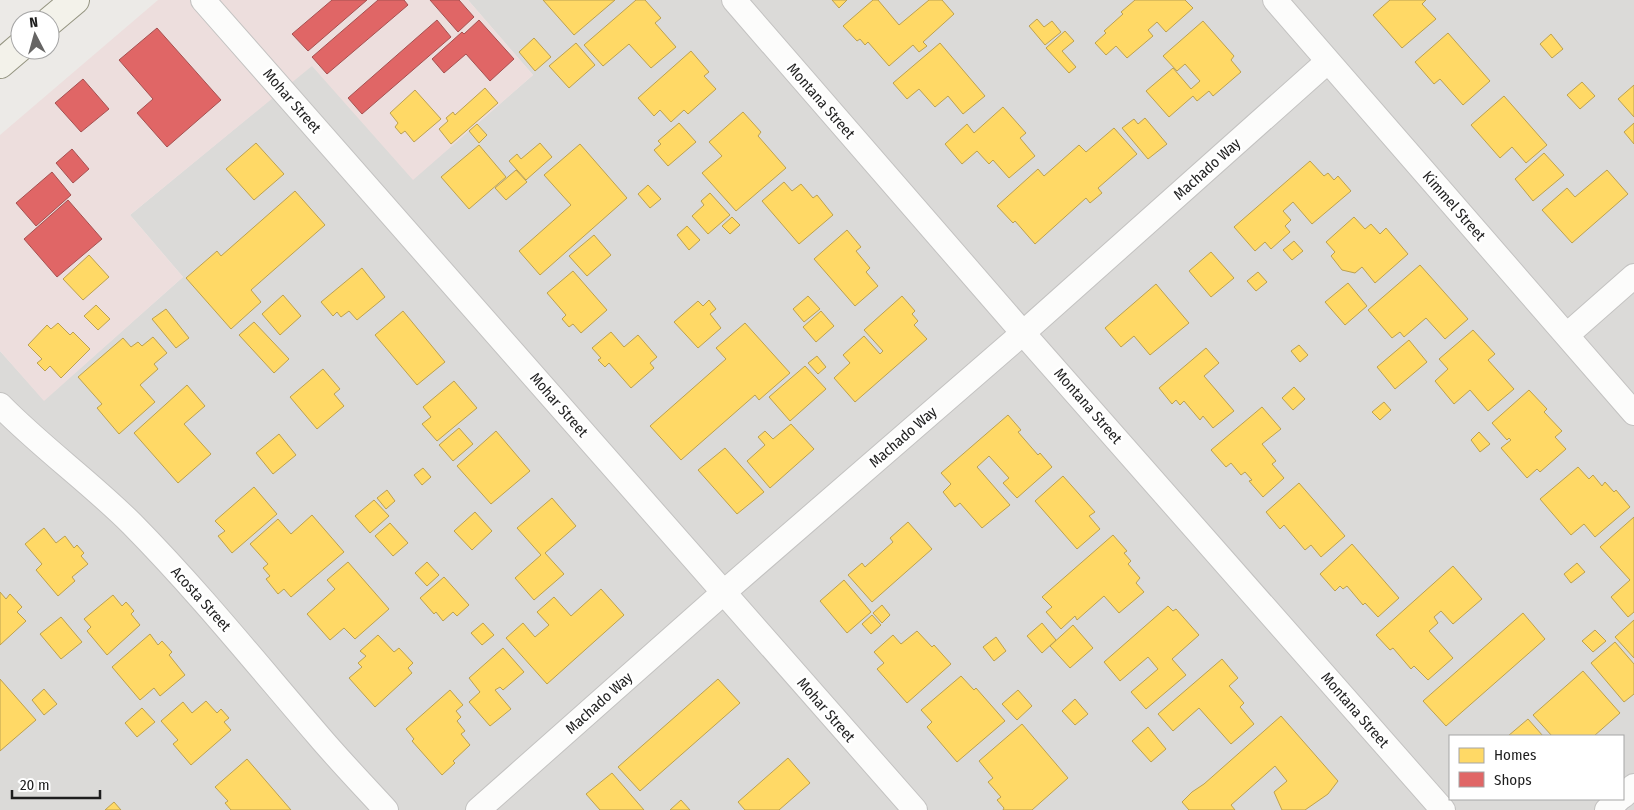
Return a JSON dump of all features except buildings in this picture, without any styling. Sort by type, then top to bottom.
[{"type":"main road","points":[[60,13],[75,0]]},
{"type":"main road","points":[[0,64],[10,56]]},
{"type":"street","name":"Mohar Street","points":[[203,0],[915,810]]},
{"type":"street","name":"Montana Street","points":[[734,0],[1023,333],[1443,810]]},
{"type":"street","name":"Kimmel Street","points":[[1282,3],[1328,62],[1634,413]]},
{"type":"street","name":"Machado Way","points":[[478,810],[723,593],[1023,333],[1328,62]]},
{"type":"street","points":[[1567,335],[1634,276]]},
{"type":"street","name":"Acosta Street","points":[[0,405],[43,446],[96,490],[132,524],[217,616],[318,736],[386,810]]},
{"type":"street","points":[[1624,795],[1634,786]]},
{"type":"street","points":[[1607,810],[1618,800]]},
{"type":"shaded area","points":[[158,0],[468,0],[533,75],[413,180],[312,66],[130,215],[183,277],[44,401],[0,351],[0,135]]},
{"type":"shaded area","points":[[468,0],[1634,0],[1634,810],[0,810],[0,351],[44,400],[183,277],[130,215],[312,65],[413,179],[533,75]]}]
